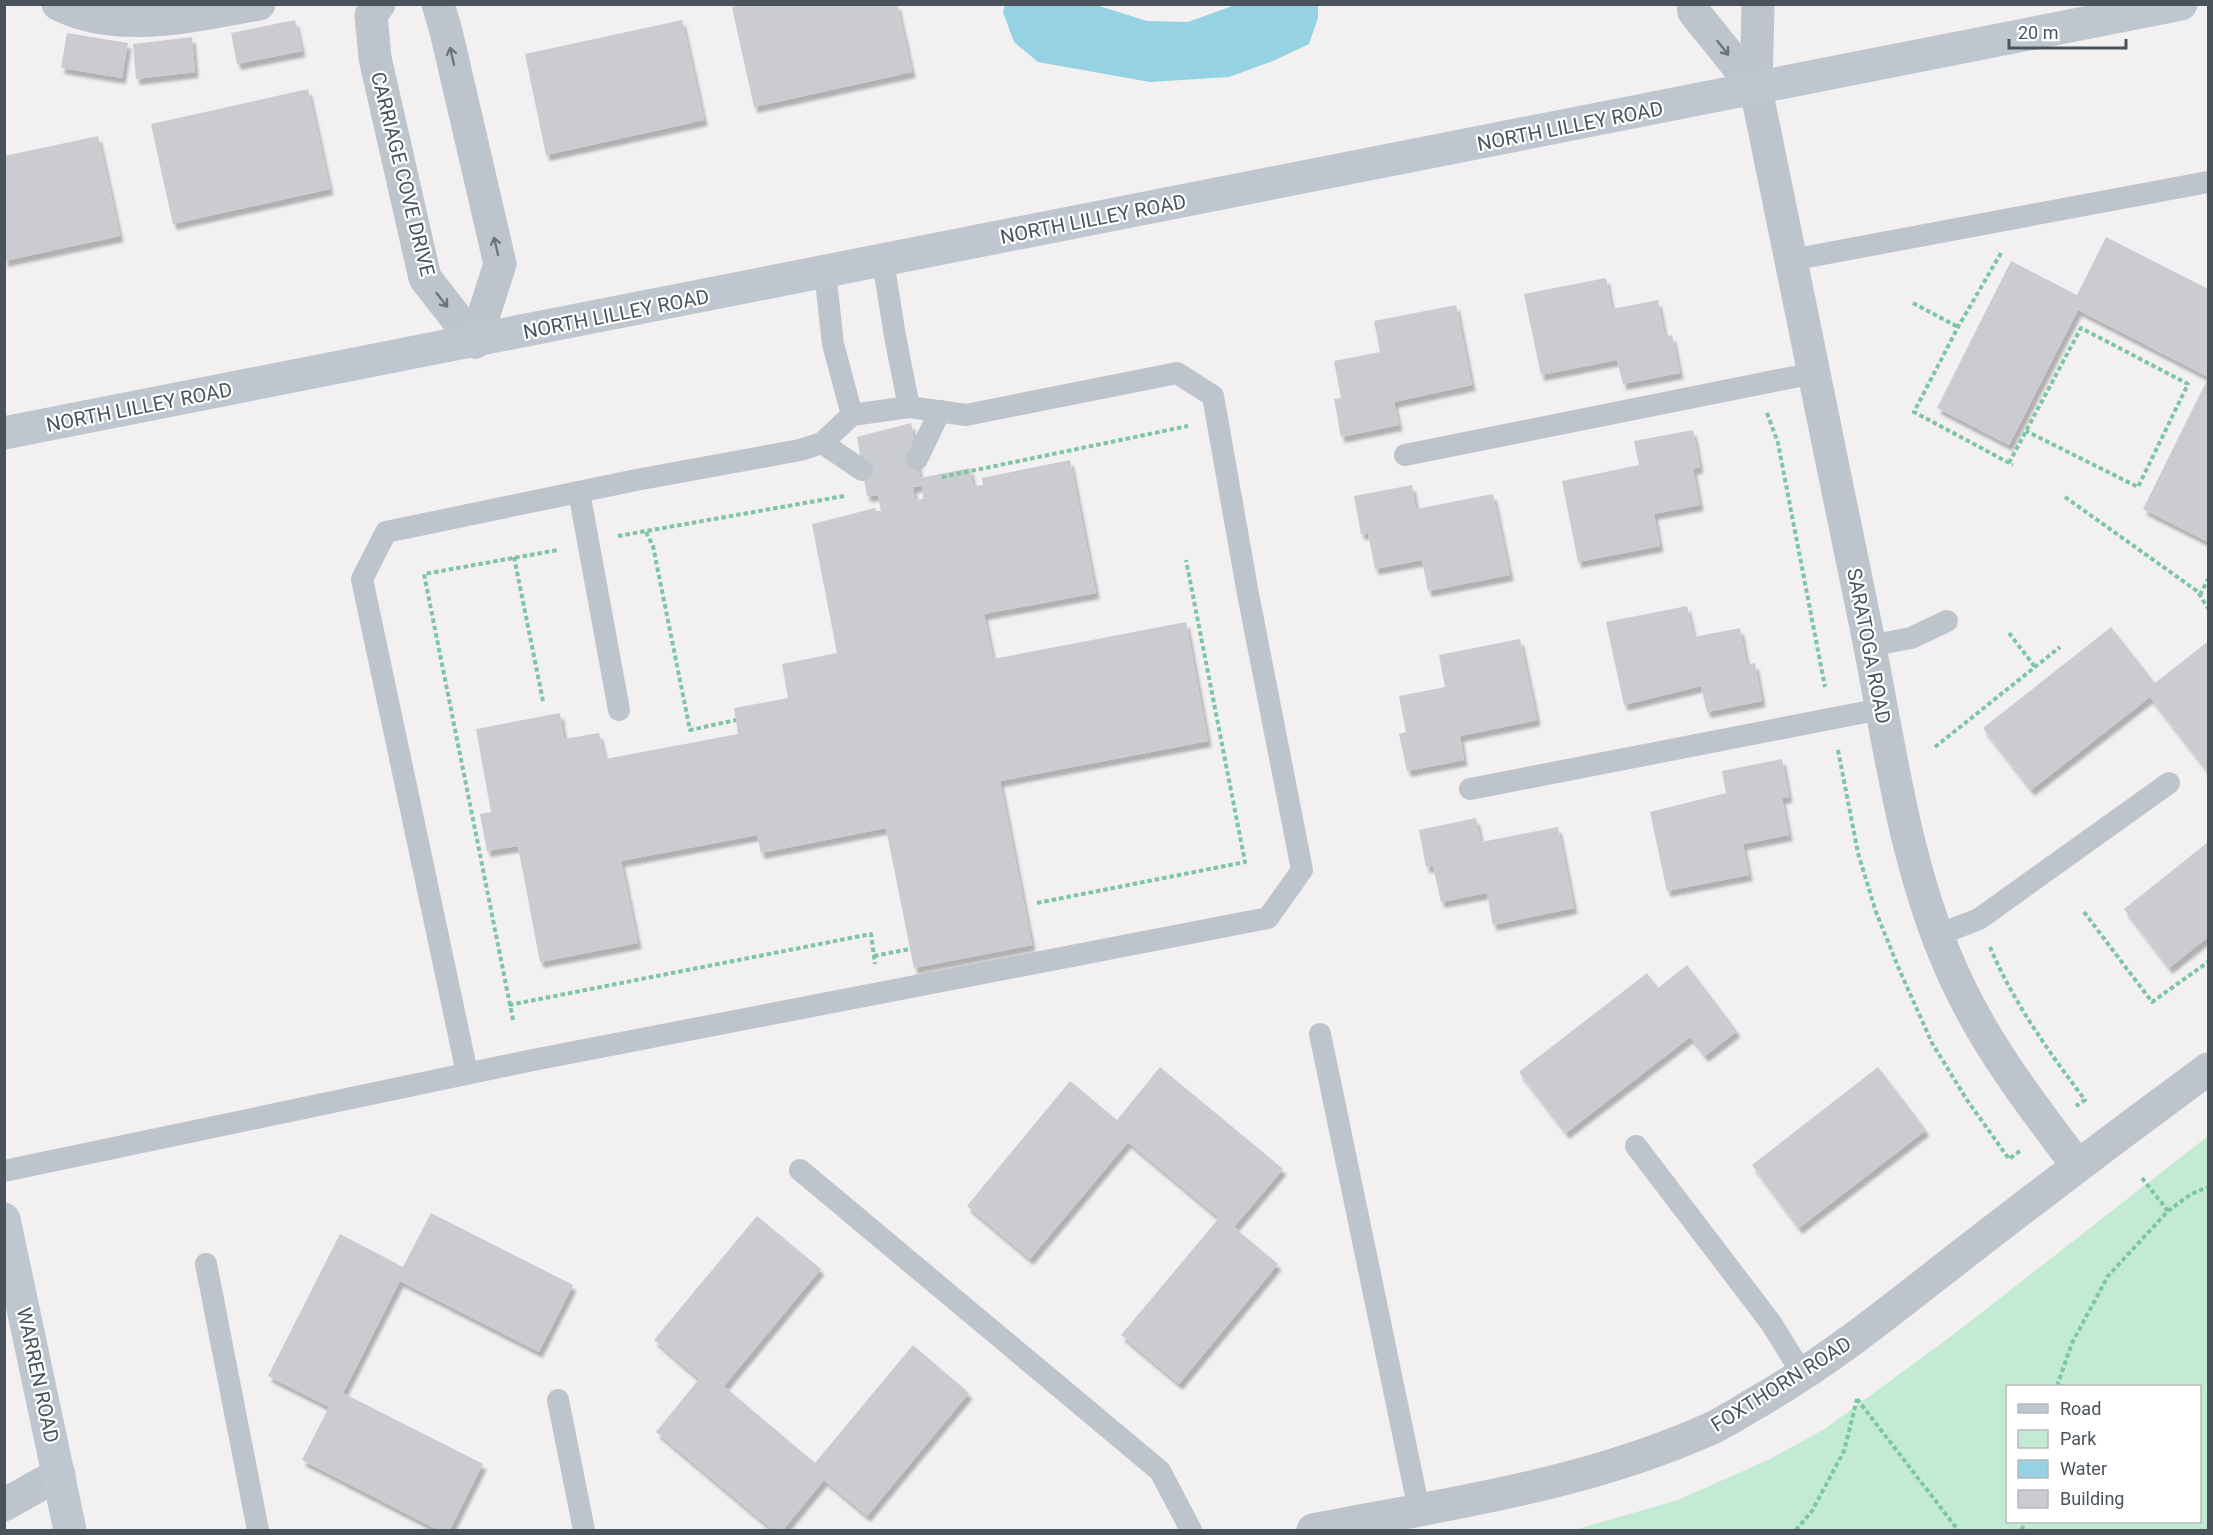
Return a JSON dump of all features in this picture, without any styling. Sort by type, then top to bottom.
[{"type":"street","points":[[58,4],[72,11],[106,18],[160,21],[259,4]]},
{"type":"street","name":"CARRIAGE COVE DRIVE","points":[[379,4],[371,15],[375,58],[425,278],[475,342]]},
{"type":"street","points":[[438,4],[500,264],[475,342]]},
{"type":"street","points":[[1693,4],[1694,12],[1755,89]]},
{"type":"street","points":[[1755,89],[1758,4]]},
{"type":"street","name":"NORTH LILLEY ROAD","points":[[4,433],[2181,4]]},
{"type":"street","name":"SARATOGA ROAD","points":[[1755,89],[1903,823],[1917,879],[1957,984],[1981,1028],[2018,1086],[2076,1166]]},
{"type":"street","name":"FOXTHORN ROAD","points":[[1313,1530],[1402,1518],[1602,1469],[1659,1450],[1714,1427],[1803,1375],[1849,1344],[2076,1166],[2208,1069]]},
{"type":"street","name":"WARREN ROAD","points":[[4,1219],[70,1530]]},
{"type":"street","points":[[4,1505],[59,1474]]},
{"type":"lane","points":[[1791,260],[2208,182]]},
{"type":"lane","points":[[883,261],[909,407]]},
{"type":"lane","points":[[825,272],[833,344],[852,414]]},
{"type":"lane","points":[[4,1171],[467,1073],[1268,918],[1302,870],[1248,594],[1213,396],[1177,373],[966,415],[909,407],[852,414],[822,443],[800,450],[386,532],[362,579],[467,1073]]},
{"type":"lane","points":[[1406,455],[1814,373]]},
{"type":"lane","points":[[917,459],[940,411]]},
{"type":"lane","points":[[822,443],[862,470]]},
{"type":"lane","points":[[579,492],[619,710]]},
{"type":"lane","points":[[1869,646],[1911,638],[1947,621]]},
{"type":"lane","points":[[1470,789],[1881,709]]},
{"type":"lane","points":[[1938,935],[1979,919],[2169,783]]},
{"type":"lane","points":[[1320,1034],[1402,1518]]},
{"type":"lane","points":[[1636,1146],[1771,1323],[1803,1375]]},
{"type":"lane","points":[[800,1170],[1160,1471],[1191,1530]]},
{"type":"lane","points":[[207,1264],[258,1530]]},
{"type":"lane","points":[[558,1400],[584,1530]]},
{"type":"path","points":[[2005,246],[1958,327],[1914,412],[2011,464],[2026,431],[2081,328],[2188,384],[2138,487],[2026,431]]},
{"type":"path","points":[[1913,303],[1958,327]]},
{"type":"path","points":[[970,471],[1199,424]]},
{"type":"path","points":[[612,537],[855,494]]},
{"type":"path","points":[[2065,497],[2197,591],[2208,608]]},
{"type":"path","points":[[646,532],[653,546],[690,730],[736,720]]},
{"type":"path","points":[[513,1020],[424,574],[561,549]]},
{"type":"path","points":[[514,557],[543,701]]},
{"type":"path","points":[[1037,903],[1245,862],[1186,560]]},
{"type":"path","points":[[2200,595],[2208,579]]},
{"type":"path","points":[[2009,633],[2035,667]]},
{"type":"path","points":[[1935,747],[2060,647]]},
{"type":"path","points":[[2084,912],[2152,1002],[2208,962]]},
{"type":"path","points":[[509,1005],[870,934],[876,966]]},
{"type":"path","points":[[1988,941],[1996,961],[2024,1011],[2055,1061],[2085,1100],[2075,1107]]},
{"type":"path","points":[[874,956],[910,949]]},
{"type":"path","points":[[2142,1178],[2168,1211]]},
{"type":"path","points":[[2057,1385],[2072,1343],[2108,1276],[2168,1211],[2191,1194],[2208,1187]]},
{"type":"path","points":[[1796,1530],[1812,1511],[1844,1451],[1857,1399],[1958,1530]]},
{"type":"green space","points":[[2208,1136],[2208,1530],[1574,1530],[1678,1500],[1770,1459],[1826,1428],[1954,1334]]},
{"type":"water","points":[[1318,4],[1318,18],[1309,44],[1273,61],[1229,77],[1150,82],[1038,62],[1014,42],[1003,12],[1005,5],[1096,5],[1147,21],[1188,22],[1235,5]]},
{"type":"building","points":[[743,4],[897,4],[912,72],[754,107],[732,7]]},
{"type":"building","points":[[295,20],[302,51],[237,64],[231,33]]},
{"type":"building","points":[[682,20],[704,120],[546,155],[525,54]]},
{"type":"building","points":[[67,33],[128,43],[122,78],[61,68]]},
{"type":"building","points":[[192,37],[195,72],[136,79],[133,44]]},
{"type":"building","points":[[308,89],[330,189],[173,224],[151,124]]},
{"type":"building","points":[[98,136],[120,236],[4,261],[4,156]]},
{"type":"building","points":[[2106,237],[2208,289],[2208,377],[2078,310],[2009,445],[1937,408],[2011,261],[2077,295]]},
{"type":"building","points":[[1606,278],[1612,309],[1658,300],[1665,337],[1672,335],[1680,373],[1623,384],[1617,360],[1541,375],[1524,294]]},
{"type":"building","points":[[1456,305],[1472,385],[1394,402],[1399,425],[1341,437],[1334,399],[1341,398],[1334,361],[1380,352],[1374,321]]},
{"type":"building","points":[[2208,378],[2208,542],[2143,509]]},
{"type":"building","points":[[911,423],[920,478],[970,468],[973,486],[983,485],[982,478],[1070,460],[1096,593],[984,614],[993,659],[1186,622],[1208,741],[1000,781],[1032,945],[914,968],[886,828],[761,853],[757,835],[621,861],[638,943],[540,962],[518,846],[487,851],[480,814],[491,812],[476,729],[560,713],[564,739],[599,733],[605,759],[738,734],[734,708],[788,698],[782,664],[837,653],[812,524],[875,508],[876,511],[881,511],[878,495],[867,496],[857,437]],"holes":[[[922,486],[923,499],[915,500],[913,487]]]},
{"type":"building","points":[[1693,430],[1700,467],[1693,469],[1700,505],[1654,514],[1660,546],[1578,562],[1562,481],[1639,465],[1634,441]]},
{"type":"building","points":[[1412,485],[1416,509],[1493,494],[1510,575],[1428,591],[1422,560],[1375,569],[1368,533],[1361,534],[1354,496]]},
{"type":"building","points":[[1687,606],[1694,637],[1740,628],[1747,665],[1755,663],[1762,701],[1707,712],[1701,686],[1624,705],[1606,622]]},
{"type":"building","points":[[2111,627],[2155,683],[2206,643],[2208,647],[2208,772],[2150,697],[2031,790],[1983,728]]},
{"type":"building","points":[[1520,639],[1537,720],[1460,736],[1464,760],[1407,771],[1399,734],[1406,732],[1399,696],[1445,687],[1439,655]]},
{"type":"building","points":[[1782,759],[1789,797],[1782,798],[1789,835],[1743,844],[1749,875],[1667,891],[1650,812],[1726,793],[1722,771]]},
{"type":"building","points":[[1476,818],[1481,842],[1558,827],[1574,908],[1493,925],[1487,893],[1441,902],[1433,866],[1426,867],[1419,830]]},
{"type":"building","points":[[2208,842],[2208,937],[2169,968],[2124,909]]},
{"type":"building","points":[[1687,965],[1737,1031],[1705,1056],[1690,1037],[1566,1133],[1519,1072],[1647,973],[1658,988]]},
{"type":"building","points":[[1160,1067],[1283,1169],[1234,1227],[1278,1264],[1179,1384],[1121,1335],[1219,1218],[1128,1142],[1030,1259],[967,1206],[1070,1081],[1117,1120]]},
{"type":"building","points":[[1878,1067],[1926,1130],[1799,1228],[1752,1165]]},
{"type":"building","points":[[431,1213],[573,1285],[539,1352],[400,1281],[343,1393],[483,1464],[450,1530],[438,1530],[302,1460],[329,1407],[268,1376],[340,1234],[403,1267]]},
{"type":"building","points":[[757,1216],[821,1269],[724,1386],[815,1463],[913,1345],[969,1393],[867,1516],[824,1480],[783,1530],[773,1530],[656,1432],[699,1379],[654,1340]]}]
